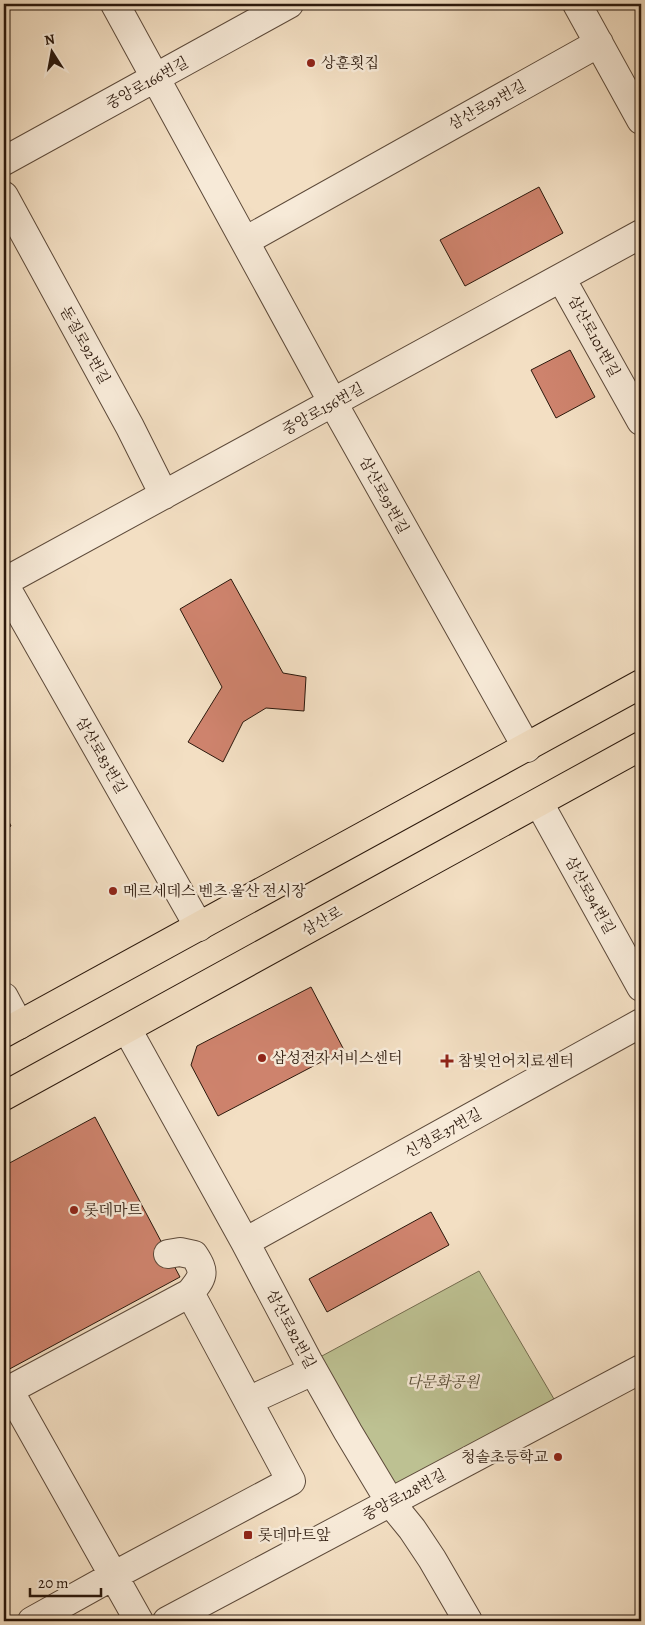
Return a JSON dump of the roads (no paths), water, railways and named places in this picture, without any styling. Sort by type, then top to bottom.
[{"type":"main road","points":[[11,1029],[641,684]]},
{"type":"main road","name":"삼산로","points":[[4,1096],[641,746]]},
{"type":"street","name":"삼산로93번길","points":[[115,4],[333,403],[526,748]]},
{"type":"street","name":"중앙로166번길","points":[[4,161],[289,4]]},
{"type":"street","points":[[577,4],[641,120]]},
{"type":"street","name":"삼산로93번길","points":[[245,241],[599,43]]},
{"type":"street","name":"돋질로92번길","points":[[4,196],[130,427],[164,494]]},
{"type":"street","name":"중앙로156번길","points":[[4,583],[641,234]]},
{"type":"street","name":"삼산로101번길","points":[[561,278],[641,421]]},
{"type":"street","name":"삼산로83번길","points":[[4,583],[199,926]]},
{"type":"street","name":"삼산로94번길","points":[[539,803],[641,987]]},
{"type":"street","points":[[4,997],[11,1029]]},
{"type":"street","name":"신정로37번길","points":[[245,1242],[641,1023]]},
{"type":"street","name":"삼산로82번길","points":[[127,1029],[245,1242],[313,1371],[390,1502],[412,1529],[432,1559],[468,1621]]},
{"type":"street","points":[[139,1621],[6,1391],[132,1317],[190,1293],[200,1280],[202,1266],[194,1255],[180,1252],[168,1254]]},
{"type":"street","points":[[32,1621],[291,1481],[190,1293]]},
{"type":"street","name":"중앙로128번길","points":[[167,1621],[641,1369]]},
{"type":"street","points":[[248,1401],[313,1371]]},
{"type":"place","name":"상훈횟집","points":[[311,63]]},
{"type":"place","name":"메르세데스 벤츠 울산 전시장","points":[[113,891]]},
{"type":"place","name":"삼성전자서비스센터","points":[[262,1058]]},
{"type":"place","name":"참빛언어치료센터","points":[[447,1061]]},
{"type":"place","name":"롯데마트","points":[[74,1210]]},
{"type":"place","name":"청솔초등학교","points":[[558,1457]]},
{"type":"place","name":"롯데마트앞","points":[[248,1535]]},
{"type":"park label","name":"다문화공원","points":[[443,1382]]}]
